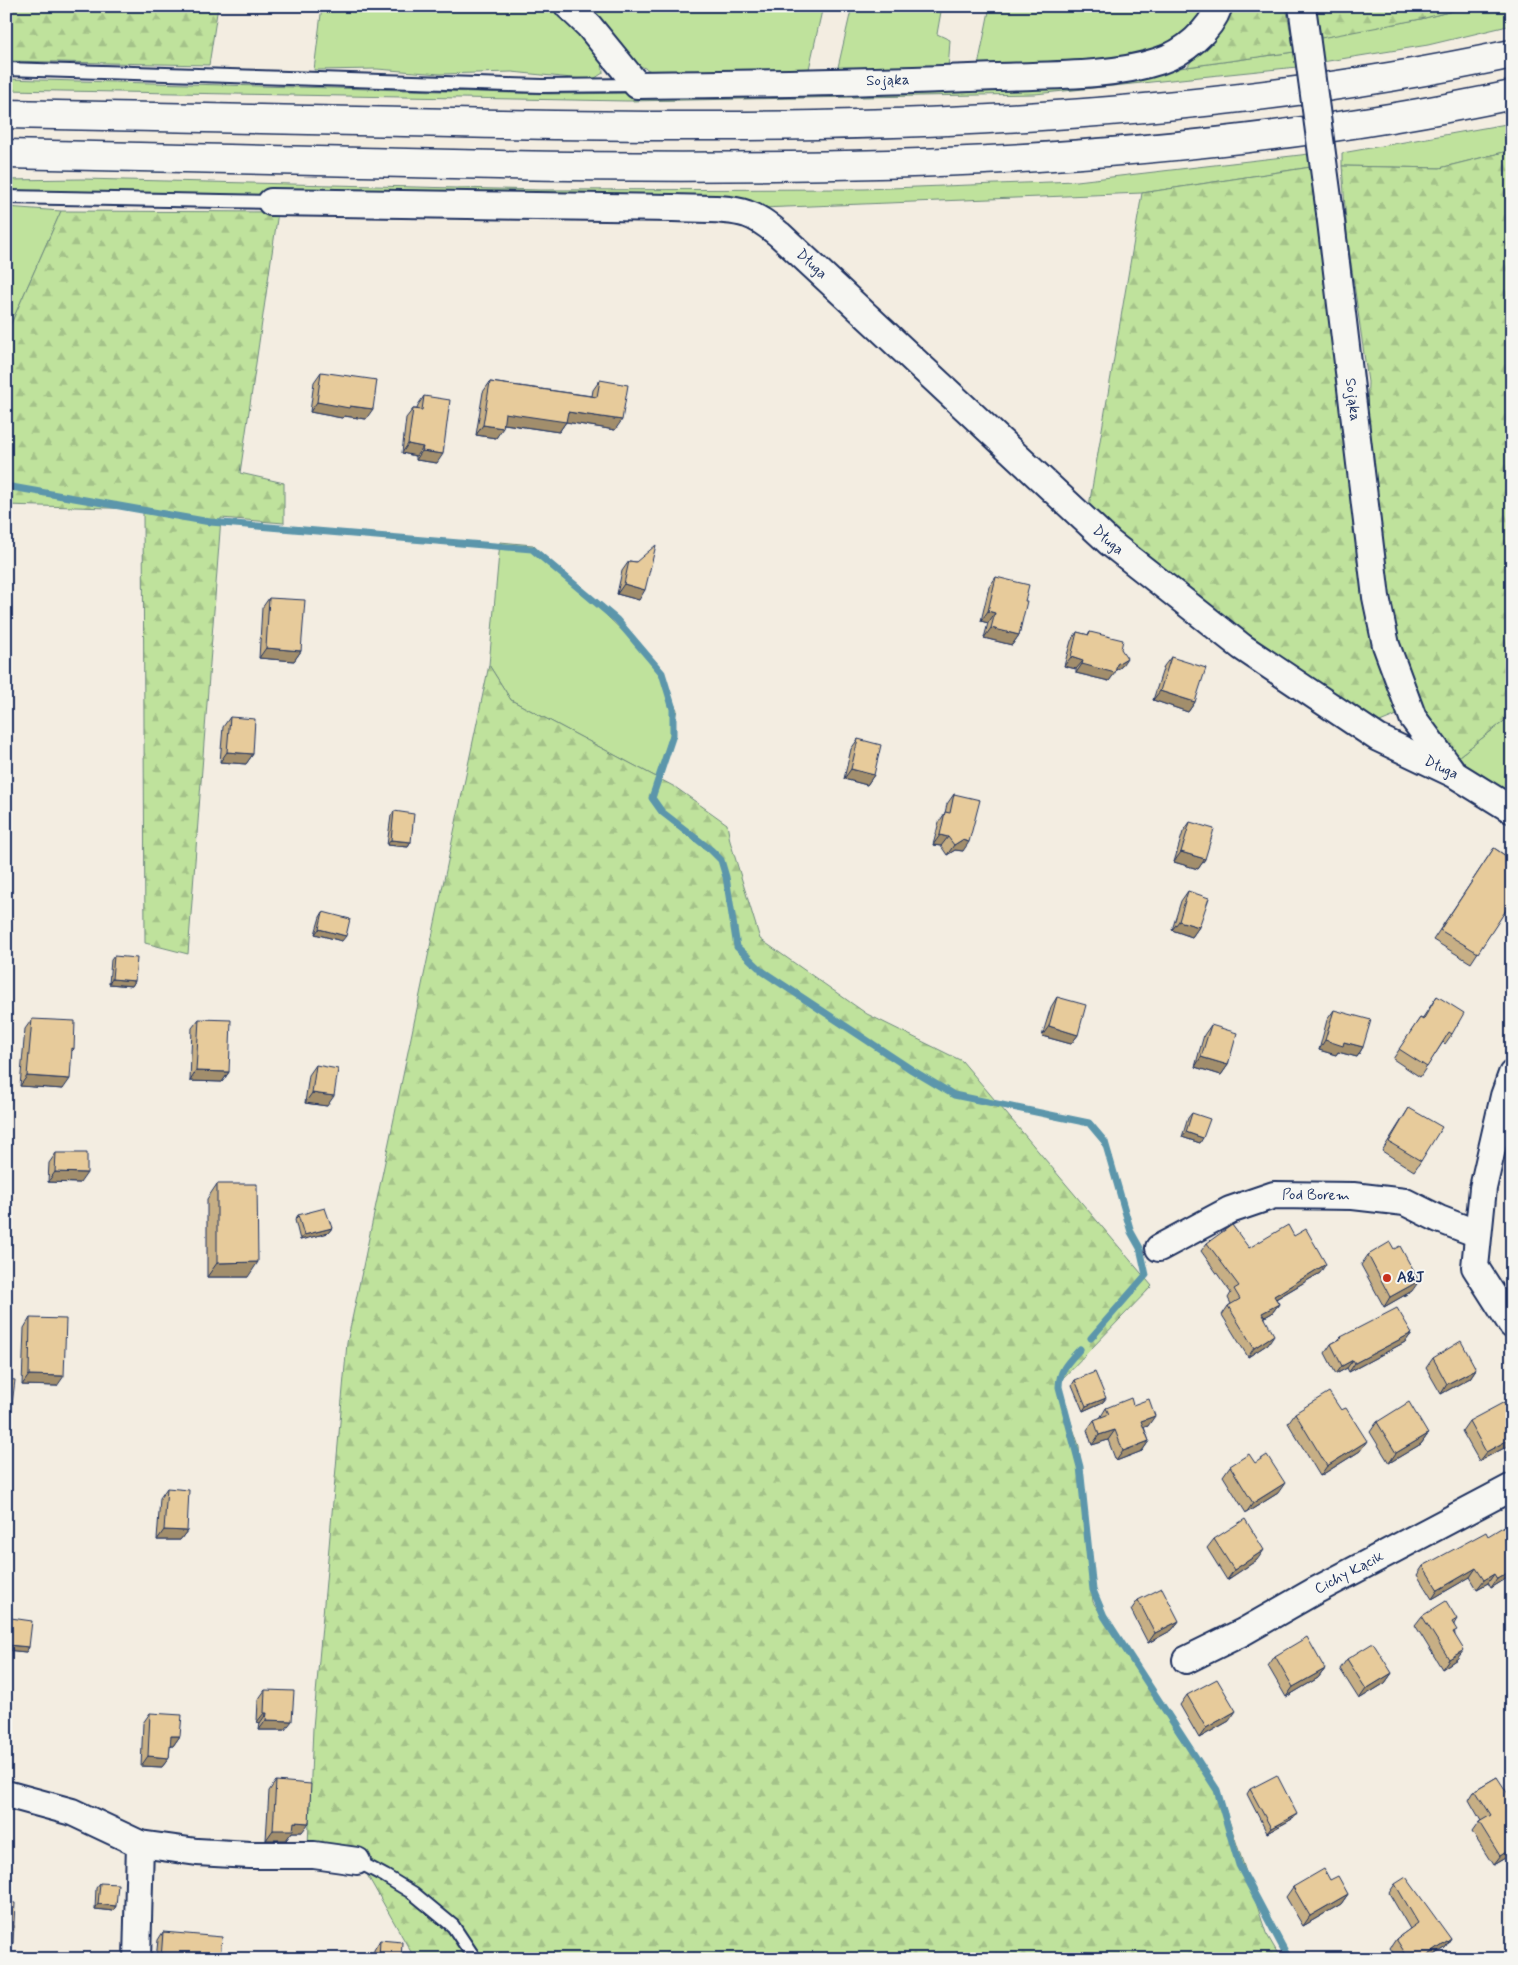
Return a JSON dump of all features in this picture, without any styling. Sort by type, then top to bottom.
[{"type":"highway","points":[[6,114],[590,126],[709,127],[941,122],[1095,113],[1267,96],[1366,81],[1512,54]]},
{"type":"highway","points":[[6,154],[710,168],[926,164],[1110,152],[1280,135],[1386,119],[1512,95]]},
{"type":"street","points":[[568,6],[589,26],[637,85]]},
{"type":"street","name":"Sojąka","points":[[637,85],[875,82],[1081,73],[1133,68],[1161,60],[1184,48],[1204,31],[1219,6]]},
{"type":"street","name":"Sojąka","points":[[1302,6],[1330,213],[1376,597],[1386,645],[1413,718],[1454,774]]},
{"type":"street","name":"Długa","points":[[271,202],[723,210],[746,214],[765,223],[1110,543],[1242,647],[1378,738],[1454,774],[1512,810]]},
{"type":"street","points":[[1378,738],[1413,718]]},
{"type":"street","points":[[1512,1074],[1504,1096],[1485,1178],[1476,1266],[1512,1325]]},
{"type":"street","name":"Pod Borem","points":[[1159,1248],[1230,1210],[1274,1195],[1353,1196],[1405,1202],[1439,1219],[1478,1234]]},
{"type":"street","name":"Cichy Kącik","points":[[1186,1660],[1243,1632],[1313,1592],[1512,1487]]},
{"type":"street","points":[[6,1794],[72,1812],[140,1844],[197,1852],[314,1856],[356,1861]]},
{"type":"street","points":[[137,1959],[140,1844]]},
{"type":"lane","points":[[6,69],[542,86],[637,85]]},
{"type":"lane","points":[[6,197],[271,202]]},
{"type":"lane","points":[[356,1861],[413,1893],[453,1926],[475,1959]]},
{"type":"green space","points":[[6,6],[218,6],[209,65],[6,61]]},
{"type":"green space","points":[[322,6],[553,6],[592,46],[602,64],[603,73],[592,80],[512,72],[440,74],[377,69],[314,70]]},
{"type":"green space","points":[[587,6],[823,6],[807,78],[653,72],[624,58]]},
{"type":"green space","points":[[852,6],[942,6],[937,34],[950,40],[948,71],[836,76]]},
{"type":"green space","points":[[990,6],[1206,6],[1181,35],[1156,52],[1125,63],[977,71]]},
{"type":"green space","points":[[1226,6],[1286,6],[1294,52],[1187,67],[1213,33]]},
{"type":"green space","points":[[1316,6],[1472,6],[1421,19],[1321,38]]},
{"type":"green space","points":[[1472,6],[1512,6],[1512,25],[1428,45],[1322,62],[1319,37],[1421,19]]},
{"type":"green space","points":[[1294,52],[1297,67],[1035,94],[628,101],[6,90],[6,79],[549,94],[936,90],[1039,86]]},
{"type":"green space","points":[[1512,123],[1512,150],[1440,168],[1342,166],[1342,153]]},
{"type":"green space","points":[[1512,150],[1512,715],[1459,756],[1420,714],[1385,605],[1366,441],[1368,382],[1347,235],[1342,166],[1440,168]]},
{"type":"green space","points":[[1309,154],[1311,167],[1142,193],[761,208],[6,190],[6,180],[83,179],[540,190],[864,189],[1077,181]]},
{"type":"green space","points":[[1311,167],[1397,701],[1397,715],[1375,724],[1188,595],[1088,512],[1142,193]]},
{"type":"green space","points":[[6,207],[61,211],[6,335]]},
{"type":"green space","points":[[61,211],[278,212],[240,473],[284,483],[284,523],[221,518],[188,954],[145,943],[143,509],[6,505],[6,335]]},
{"type":"green space","points":[[500,542],[533,545],[654,661],[677,710],[658,778],[511,700],[489,665]]},
{"type":"green space","points":[[489,665],[511,700],[675,787],[727,824],[730,841],[760,939],[867,1014],[962,1061],[1152,1286],[1058,1383],[1079,1446],[1093,1602],[1221,1796],[1266,1933],[1281,1959],[415,1959],[365,1871],[361,1849],[308,1846],[313,1728],[347,1343]]},
{"type":"green space","points":[[1512,715],[1512,761],[1507,768],[1512,772],[1512,800],[1475,777],[1459,756]]},
{"type":"building","points":[[321,372],[377,380],[373,409],[350,406],[349,408],[317,402]]},
{"type":"building","points":[[600,380],[628,385],[622,420],[568,412],[566,422],[505,413],[503,428],[483,425],[490,382],[597,397]]},
{"type":"building","points":[[424,396],[450,400],[443,454],[422,451],[423,447],[408,444],[413,409],[422,410]]},
{"type":"building","points":[[656,545],[645,590],[624,584],[629,561],[636,562]]},
{"type":"building","points":[[996,577],[1029,585],[1019,635],[991,628],[995,613],[988,611]]},
{"type":"building","points":[[269,598],[305,600],[301,651],[266,648]]},
{"type":"building","points":[[1077,632],[1089,635],[1090,632],[1123,640],[1121,649],[1127,658],[1117,664],[1115,673],[1082,664],[1083,661],[1071,657]]},
{"type":"building","points":[[1171,657],[1206,668],[1195,702],[1160,691]]},
{"type":"building","points":[[230,717],[255,719],[253,754],[227,752]]},
{"type":"building","points":[[858,739],[881,745],[874,775],[851,769]]},
{"type":"building","points":[[954,794],[980,800],[969,842],[962,840],[954,845],[948,837],[940,835],[945,812],[950,813]]},
{"type":"building","points":[[394,811],[414,814],[411,842],[391,840]]},
{"type":"building","points":[[1190,822],[1214,829],[1205,859],[1181,852]]},
{"type":"building","points":[[1494,848],[1512,860],[1512,901],[1478,953],[1440,930]]},
{"type":"building","points":[[1188,891],[1209,898],[1199,927],[1179,921]]},
{"type":"building","points":[[323,912],[350,919],[346,936],[319,929]]},
{"type":"building","points":[[114,956],[137,958],[135,981],[112,979]]},
{"type":"building","points":[[1437,996],[1464,1013],[1452,1034],[1449,1032],[1427,1067],[1399,1049],[1420,1018],[1423,1020]]},
{"type":"building","points":[[1057,997],[1086,1005],[1078,1035],[1049,1026]]},
{"type":"building","points":[[1334,1010],[1371,1020],[1363,1047],[1344,1042],[1343,1046],[1325,1040]]},
{"type":"building","points":[[32,1019],[75,1021],[70,1079],[27,1076]]},
{"type":"building","points":[[199,1019],[231,1020],[229,1072],[196,1071]]},
{"type":"building","points":[[1211,1025],[1237,1033],[1228,1065],[1201,1057]]},
{"type":"building","points":[[316,1065],[338,1069],[334,1096],[312,1093]]},
{"type":"building","points":[[1409,1108],[1442,1127],[1421,1161],[1389,1142]]},
{"type":"building","points":[[1192,1113],[1210,1119],[1203,1138],[1186,1132]]},
{"type":"building","points":[[56,1153],[87,1153],[87,1173],[55,1172]]},
{"type":"building","points":[[217,1184],[257,1184],[258,1262],[217,1263]]},
{"type":"building","points":[[325,1208],[332,1228],[304,1235],[298,1215]]},
{"type":"building","points":[[1232,1225],[1249,1248],[1288,1225],[1294,1236],[1306,1229],[1326,1264],[1274,1296],[1279,1304],[1262,1313],[1274,1335],[1254,1348],[1228,1306],[1240,1299],[1234,1289],[1239,1286],[1207,1243]]},
{"type":"building","points":[[1390,1242],[1394,1249],[1400,1246],[1419,1281],[1390,1297],[1368,1255]]},
{"type":"building","points":[[1397,1308],[1412,1333],[1355,1363],[1353,1360],[1342,1366],[1331,1344]]},
{"type":"building","points":[[30,1318],[66,1319],[64,1376],[29,1375]]},
{"type":"building","points":[[1461,1341],[1476,1369],[1447,1384],[1433,1358]]},
{"type":"building","points":[[1095,1372],[1106,1398],[1086,1406],[1075,1380]]},
{"type":"building","points":[[6,1379],[15,1380],[10,1421],[6,1421]]},
{"type":"building","points":[[1329,1392],[1341,1410],[1346,1408],[1367,1441],[1327,1466],[1295,1413]]},
{"type":"building","points":[[1131,1398],[1133,1405],[1149,1399],[1155,1416],[1141,1421],[1149,1441],[1123,1451],[1115,1430],[1099,1435],[1094,1420],[1109,1414],[1106,1408]]},
{"type":"building","points":[[1512,1398],[1512,1438],[1486,1452],[1469,1421]]},
{"type":"building","points":[[1409,1402],[1428,1434],[1396,1453],[1377,1422]]},
{"type":"building","points":[[1249,1454],[1255,1463],[1267,1455],[1285,1483],[1253,1503],[1230,1466]]},
{"type":"building","points":[[167,1488],[189,1490],[187,1531],[164,1530]]},
{"type":"building","points":[[1245,1519],[1264,1550],[1234,1570],[1214,1539]]},
{"type":"building","points":[[1511,1522],[1512,1548],[1509,1549],[1512,1554],[1512,1570],[1497,1579],[1494,1574],[1484,1580],[1476,1568],[1438,1590],[1423,1566],[1486,1532],[1488,1536]]},
{"type":"building","points":[[1162,1588],[1179,1621],[1155,1633],[1138,1600]]},
{"type":"building","points":[[1446,1601],[1457,1619],[1452,1622],[1457,1630],[1453,1632],[1464,1650],[1449,1659],[1422,1616]]},
{"type":"building","points":[[11,1618],[32,1621],[29,1647],[8,1645]]},
{"type":"building","points":[[1307,1637],[1325,1669],[1293,1687],[1275,1656]]},
{"type":"building","points":[[1373,1643],[1392,1673],[1366,1689],[1347,1659]]},
{"type":"building","points":[[1217,1679],[1236,1711],[1206,1728],[1187,1695]]},
{"type":"building","points":[[265,1690],[294,1691],[292,1721],[266,1720],[267,1713],[264,1713]]},
{"type":"building","points":[[150,1713],[182,1715],[180,1736],[171,1736],[169,1758],[148,1756]]},
{"type":"building","points":[[1277,1775],[1297,1814],[1271,1828],[1250,1789]]},
{"type":"building","points":[[1497,1777],[1512,1800],[1512,1848],[1500,1856],[1479,1822],[1491,1815],[1475,1790]]},
{"type":"building","points":[[276,1781],[311,1784],[309,1823],[294,1822],[293,1830],[273,1830]]},
{"type":"building","points":[[1324,1869],[1330,1880],[1338,1876],[1348,1894],[1310,1916],[1293,1887]]},
{"type":"building","points":[[1406,1877],[1451,1939],[1423,1959],[1409,1959],[1396,1939],[1418,1923],[1395,1884]]},
{"type":"building","points":[[100,1883],[118,1884],[116,1906],[98,1904]]},
{"type":"building","points":[[6,1902],[15,1903],[13,1943],[6,1942]]},
{"type":"building","points":[[163,1932],[222,1937],[220,1959],[161,1959]]},
{"type":"building","points":[[380,1940],[402,1942],[401,1959],[379,1959]]},
{"type":"waterway","points":[[6,486],[210,522],[532,549],[617,620],[662,673],[673,709],[673,735],[652,798],[662,812],[721,860],[726,877],[737,947],[758,967]]},
{"type":"waterway","points":[[762,971],[912,1070],[954,1095],[1089,1123],[1105,1142],[1131,1232],[1140,1248],[1146,1275],[1091,1338]]},
{"type":"waterway","points":[[1080,1349],[1063,1371],[1059,1387],[1080,1467],[1093,1590],[1104,1616],[1217,1790],[1239,1865],[1289,1959]]},
{"type":"place","name":"A&J","points":[[1387,1278]]}]
